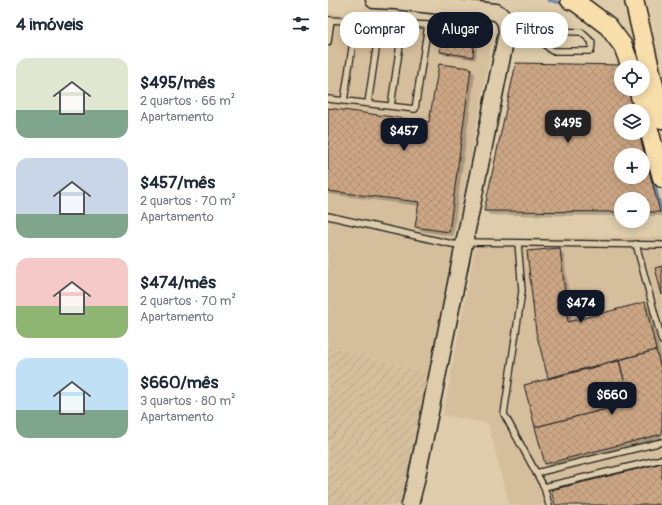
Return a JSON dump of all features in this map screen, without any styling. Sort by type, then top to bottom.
[{"type":"main road","points":[[570,0],[576,2],[608,26],[623,46],[628,60]]},
{"type":"main road","points":[[634,0],[652,85],[662,119]]},
{"type":"main road","points":[[644,0],[662,178]]},
{"type":"street","points":[[374,0],[395,0],[496,12],[501,16]]},
{"type":"street","points":[[412,505],[503,48]]},
{"type":"lane","points":[[328,42],[330,20],[340,21]]},
{"type":"lane","points":[[328,99],[415,109],[428,25],[419,25]]},
{"type":"lane","points":[[530,30],[581,32],[592,42],[591,51],[552,51],[530,30]]},
{"type":"lane","points":[[344,101],[352,48]]},
{"type":"lane","points":[[368,103],[376,48]]},
{"type":"lane","points":[[391,106],[399,48]]},
{"type":"lane","points":[[328,216],[452,244],[518,243],[662,245]]},
{"type":"lane","points":[[518,243],[522,291],[504,414],[544,487],[549,505]]},
{"type":"lane","points":[[636,244],[662,341]]},
{"type":"lane","points":[[536,473],[662,442]]},
{"type":"lane","points":[[544,487],[662,459]]},
{"type":"shaded area","points":[[328,13],[340,14],[340,48],[419,48],[419,20],[427,20],[427,48],[491,48],[430,374],[328,346]]},
{"type":"shaded area","points":[[662,237],[662,505],[509,505],[488,423],[443,415],[477,238]]},
{"type":"shaded area","points":[[328,346],[430,374],[402,505],[328,505]]},
{"type":"building","points":[[440,48],[474,48],[473,57],[440,52]]},
{"type":"building","points":[[516,63],[614,65],[614,96],[630,96],[632,104],[614,104],[614,140],[641,140],[643,148],[614,148],[614,184],[650,184],[650,174],[660,212],[650,212],[650,192],[614,192],[614,212],[484,211]]},
{"type":"building","points":[[439,64],[471,68],[449,232],[415,227],[419,202],[328,191],[328,108],[429,122]]},
{"type":"building","points":[[560,248],[568,322],[645,302],[656,350],[548,378],[536,332],[527,251]]},
{"type":"building","points":[[662,266],[662,295],[655,268]]},
{"type":"building","points":[[656,350],[662,373],[662,434],[545,464],[535,427],[630,403],[619,360]]},
{"type":"building","points":[[619,361],[630,403],[535,427],[524,385]]},
{"type":"building","points":[[662,463],[662,505],[555,505],[551,490]]},
{"type":"waterway","points":[[548,0],[566,4]]},
{"type":"waterway","points":[[653,178],[662,213]]}]
